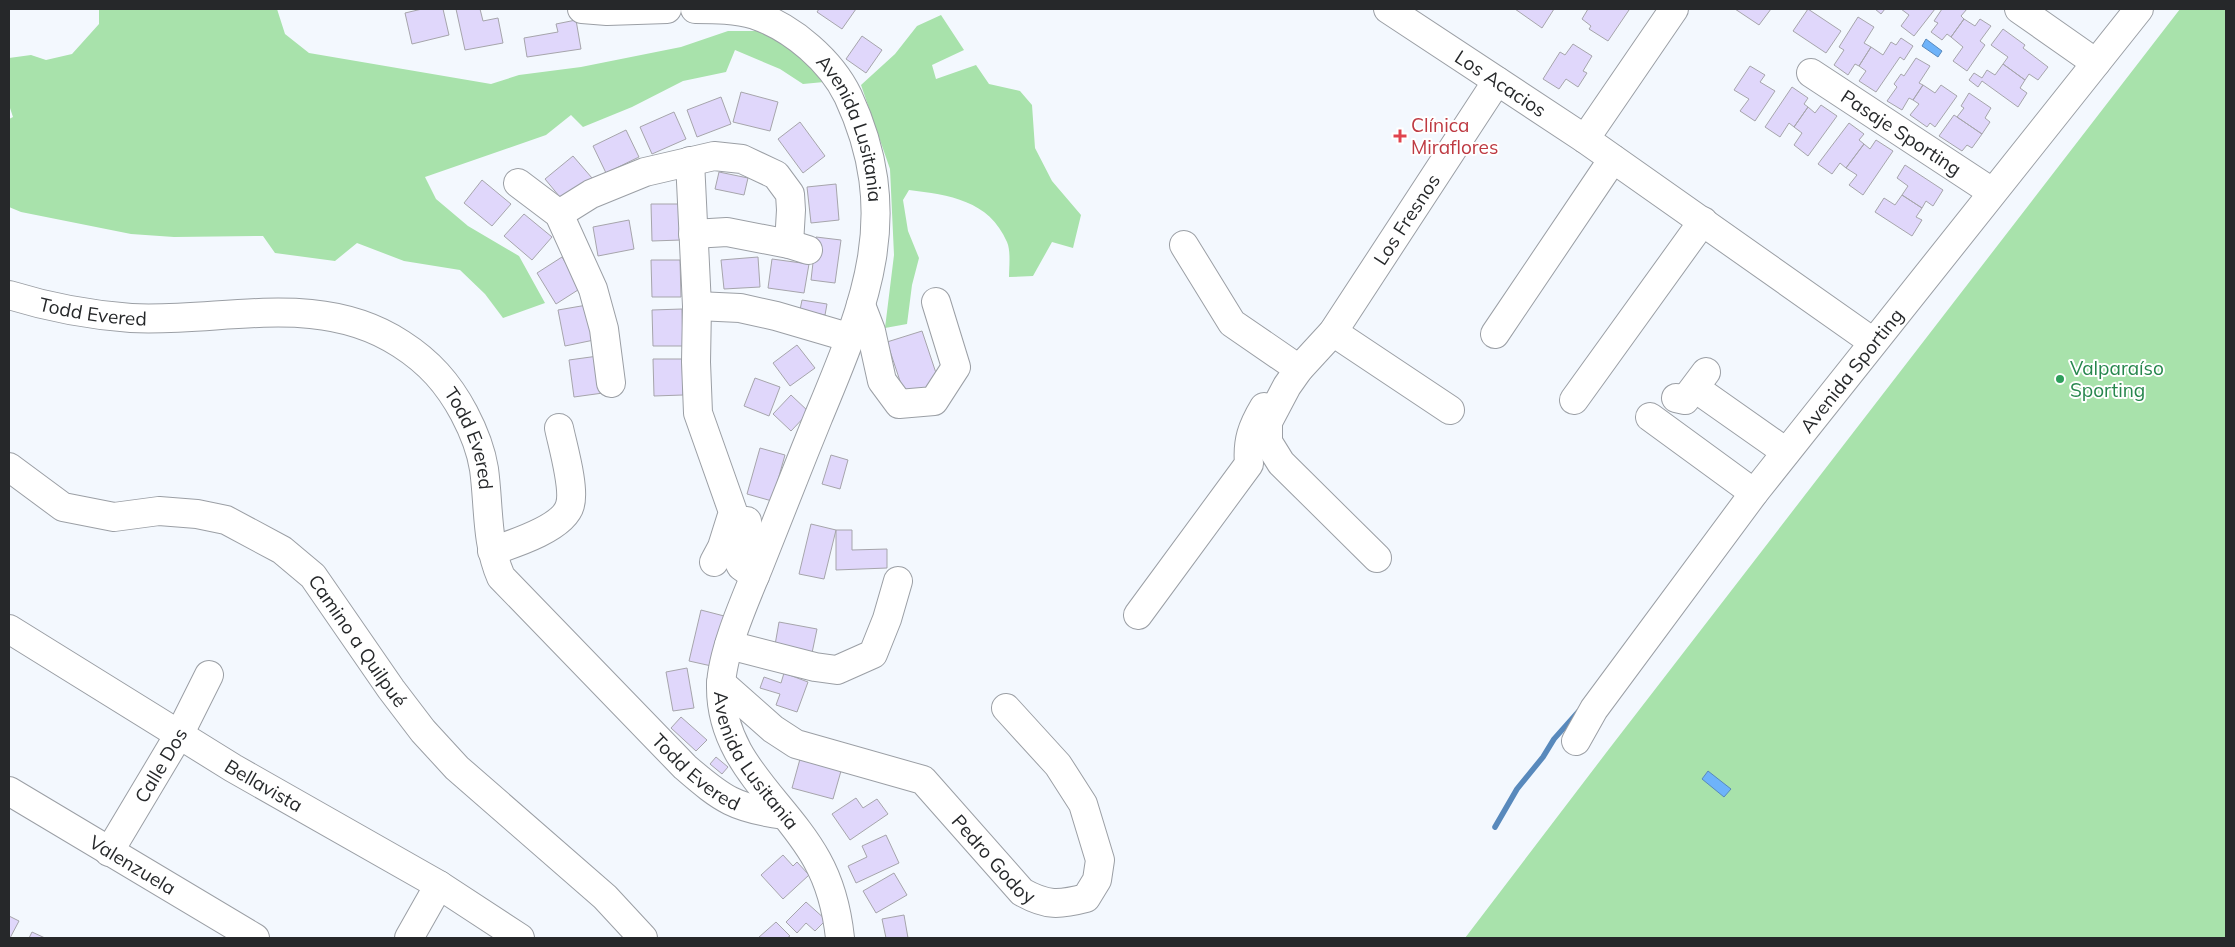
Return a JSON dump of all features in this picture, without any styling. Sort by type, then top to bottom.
[{"type":"street","points":[[582,9],[607,11],[667,9]]},
{"type":"street","name":"Avenida Lusitania","points":[[695,9],[753,14],[775,23],[827,64],[842,85],[854,110],[863,139],[876,196],[876,226],[870,272],[851,338],[755,576],[729,645],[721,683],[722,708],[727,728],[737,752],[816,858],[828,883],[838,913],[840,938]]},
{"type":"street","name":"Los Acacios","points":[[1388,9],[1585,139],[1873,342]]},
{"type":"street","points":[[1585,139],[1674,9]]},
{"type":"street","points":[[2019,9],[2096,63]]},
{"type":"street","name":"Avenida Sporting","points":[[1576,741],[1594,710],[1754,493],[1992,192],[2140,9]]},
{"type":"street","name":"Pasaje Sporting","points":[[1811,73],[1992,192]]},
{"type":"street","name":"Los Fresnos","points":[[1377,558],[1281,462],[1268,442],[1268,422],[1293,377],[1332,332],[1497,81]]},
{"type":"street","points":[[559,214],[591,194],[645,172],[714,156],[742,159],[776,175],[790,194],[791,210],[799,247],[727,232],[692,234]]},
{"type":"street","points":[[1495,334],[1613,159]]},
{"type":"street","points":[[690,161],[692,234],[697,306],[696,362],[698,413],[733,512],[748,522],[748,530],[739,562],[741,566],[755,576]]},
{"type":"street","points":[[518,183],[559,214],[593,290],[604,329],[611,383]]},
{"type":"street","points":[[1574,400],[1703,221]]},
{"type":"street","points":[[1138,615],[1249,464],[1248,445],[1250,435],[1263,408],[1293,377],[1232,323],[1184,245]]},
{"type":"street","name":"Todd Evered","points":[[9,295],[51,307],[131,318],[264,312],[315,314],[351,321],[392,338],[436,371],[449,387],[475,437],[484,468],[492,551],[501,577],[685,768],[714,793],[734,804],[756,811],[784,815]]},
{"type":"street","points":[[861,305],[871,331],[882,381],[899,404],[934,400],[956,367],[936,302]]},
{"type":"street","points":[[697,306],[740,308],[776,316],[851,338]]},
{"type":"street","points":[[1332,332],[1450,410]]},
{"type":"street","points":[[1692,386],[1786,452]]},
{"type":"street","points":[[1650,417],[1754,493]]},
{"type":"street","points":[[492,551],[515,544],[561,521],[570,506],[571,493],[559,428]]},
{"type":"street","name":"Camino a Quilpué","points":[[9,467],[63,507],[114,517],[159,511],[197,514],[226,520],[282,550],[312,576],[391,689],[423,731],[457,768],[605,897],[643,938]]},
{"type":"street","points":[[714,562],[722,547],[733,512]]},
{"type":"street","points":[[729,645],[815,667],[837,670],[873,654],[887,619],[898,581]]},
{"type":"street","name":"Bellavista","points":[[9,629],[180,733],[233,768],[439,885],[520,938]]},
{"type":"street","name":"Calle Dos","points":[[109,852],[180,733],[209,675]]},
{"type":"street","name":"Pedro Godoy","points":[[721,683],[773,729],[796,744],[923,780],[1022,892],[1039,901],[1061,904],[1086,898],[1097,880],[1100,860],[1083,804],[1058,765],[1006,708]]},
{"type":"street","name":"Valenzuela","points":[[9,791],[255,938]]},
{"type":"street","points":[[409,938],[439,885]]},
{"type":"green space","points":[[99,9],[277,9],[285,34],[309,53],[491,84],[519,75],[581,67],[681,47],[728,31],[767,31],[800,51],[824,82],[803,84],[780,69],[735,50],[726,72],[683,81],[632,107],[583,127],[571,115],[546,135],[425,177],[436,199],[468,226],[519,256],[545,303],[503,318],[485,294],[460,270],[404,261],[357,243],[335,261],[275,253],[263,236],[174,237],[131,234],[21,212],[9,207],[9,119],[13,117],[9,105],[9,58],[31,55],[46,60],[72,54],[99,24]]},
{"type":"green space","name":"Valparaíso Sporting","points":[[2180,9],[2226,9],[2226,938],[1465,938],[1609,749]]},
{"type":"green space","points":[[941,15],[964,50],[932,65],[936,79],[976,65],[989,84],[1020,91],[1032,105],[1035,148],[1052,181],[1081,215],[1073,248],[1052,242],[1033,276],[1009,277],[1007,242],[990,217],[979,208],[966,202],[939,194],[909,190],[903,200],[908,231],[919,258],[912,285],[907,324],[885,328],[894,255],[890,169],[861,85],[895,54],[917,26]]},
{"type":"water","points":[[1926,39],[1942,51],[1938,57],[1922,46]]},
{"type":"water","points":[[1708,771],[1731,789],[1724,797],[1702,779]]},
{"type":"building","points":[[422,9],[443,9],[449,35],[412,44],[405,13]]},
{"type":"building","points":[[456,9],[480,9],[483,21],[498,18],[503,43],[465,50]]},
{"type":"building","points":[[819,9],[856,9],[842,29],[817,12]]},
{"type":"building","points":[[1515,9],[1554,9],[1542,28]]},
{"type":"building","points":[[1588,9],[1629,10],[1608,41],[1589,29],[1591,26],[1582,19]]},
{"type":"building","points":[[1735,9],[1771,9],[1759,25]]},
{"type":"building","points":[[1808,9],[1841,31],[1826,53],[1793,31]]},
{"type":"building","points":[[1875,9],[1885,9],[1881,14]]},
{"type":"building","points":[[1901,9],[1935,9],[1914,36],[1901,26],[1909,15]]},
{"type":"building","points":[[1942,9],[1967,9],[1961,16],[1964,19],[1951,37],[1947,34],[1942,40],[1931,32],[1938,23],[1934,21]]},
{"type":"building","points":[[1858,17],[1874,27],[1864,43],[1871,47],[1859,66],[1855,64],[1848,75],[1834,65],[1844,50],[1839,47]]},
{"type":"building","points":[[1964,19],[1975,26],[1980,19],[1991,26],[1980,41],[1985,45],[1967,71],[1953,61],[1963,47],[1951,37]]},
{"type":"building","points":[[576,20],[581,49],[527,57],[524,38],[558,32],[556,24]]},
{"type":"building","points":[[2003,29],[2025,45],[2023,48],[2048,67],[2038,80],[2029,74],[2025,80],[2003,64],[2008,57],[1991,45]]},
{"type":"building","points":[[862,36],[882,50],[866,73],[846,59]]},
{"type":"building","points":[[1901,38],[1913,46],[1904,60],[1900,57],[1876,92],[1859,81],[1866,71],[1859,66],[1871,47],[1883,55],[1891,42],[1896,45]]},
{"type":"building","points":[[1573,44],[1592,56],[1583,71],[1587,73],[1578,87],[1566,79],[1559,89],[1543,79],[1560,52],[1565,55]]},
{"type":"building","points":[[1916,58],[1930,66],[1919,83],[1923,85],[1913,100],[1909,98],[1902,110],[1887,101],[1897,87],[1894,84],[1901,74],[1904,76]]},
{"type":"building","points":[[2003,64],[2025,80],[2020,88],[2027,93],[2018,107],[1982,81],[1978,87],[1969,80],[1974,73],[1982,78],[1987,70],[1995,75]]},
{"type":"building","points":[[1750,66],[1765,75],[1760,82],[1775,91],[1755,121],[1740,111],[1749,99],[1734,90]]},
{"type":"building","points":[[1923,85],[1935,93],[1941,85],[1957,96],[1935,127],[1930,123],[1927,127],[1910,115],[1919,104],[1913,100]]},
{"type":"building","points":[[1792,87],[1808,98],[1804,104],[1808,107],[1794,127],[1789,123],[1780,137],[1765,127]]},
{"type":"building","points":[[741,92],[778,102],[770,131],[733,122]]},
{"type":"building","points":[[1969,93],[1991,108],[1985,118],[1990,122],[1982,134],[1957,117],[1964,108],[1961,106]]},
{"type":"building","points":[[721,97],[731,124],[697,137],[687,110]]},
{"type":"building","points":[[1821,105],[1837,116],[1808,156],[1794,145],[1802,133],[1794,127],[1808,107],[1815,113]]},
{"type":"building","points":[[674,112],[686,139],[652,154],[640,127]]},
{"type":"building","points":[[1954,115],[1982,134],[1972,148],[1967,145],[1962,151],[1939,136]]},
{"type":"building","points":[[800,122],[825,156],[803,173],[778,139]]},
{"type":"building","points":[[1849,123],[1864,134],[1859,140],[1864,144],[1846,168],[1840,163],[1832,174],[1818,164]]},
{"type":"building","points":[[626,130],[639,157],[606,173],[593,146]]},
{"type":"building","points":[[1876,140],[1893,151],[1863,195],[1849,185],[1857,175],[1846,168],[1864,144],[1870,149]]},
{"type":"building","points":[[573,156],[592,178],[564,202],[545,179]]},
{"type":"building","points":[[1905,165],[1943,190],[1933,206],[1926,201],[1922,208],[1902,195],[1908,186],[1897,178]]},
{"type":"building","points":[[719,172],[748,178],[744,195],[715,189]]},
{"type":"building","points":[[482,180],[511,204],[492,226],[464,203]]},
{"type":"building","points":[[836,184],[839,220],[811,223],[807,187]]},
{"type":"building","points":[[1902,195],[1922,208],[1916,217],[1922,220],[1912,236],[1875,212],[1884,198],[1895,205]]},
{"type":"building","points":[[651,204],[681,204],[681,240],[652,241]]},
{"type":"building","points":[[524,214],[552,237],[532,260],[504,236]]},
{"type":"building","points":[[629,220],[634,249],[598,256],[593,227]]},
{"type":"building","points":[[816,237],[841,240],[835,283],[811,280]]},
{"type":"building","points":[[562,257],[581,288],[556,304],[537,273]]},
{"type":"building","points":[[758,257],[760,287],[724,289],[721,260]]},
{"type":"building","points":[[772,259],[809,264],[804,293],[768,288]]},
{"type":"building","points":[[651,260],[680,260],[681,297],[652,297]]},
{"type":"building","points":[[802,300],[827,304],[825,315],[800,310]]},
{"type":"building","points":[[587,305],[594,340],[565,346],[558,310]]},
{"type":"building","points":[[682,309],[683,346],[653,346],[652,310]]},
{"type":"building","points":[[922,331],[940,385],[905,396],[887,342]]},
{"type":"building","points":[[797,345],[815,368],[790,386],[773,363]]},
{"type":"building","points":[[598,356],[603,393],[574,397],[569,360]]},
{"type":"building","points":[[653,359],[682,359],[683,395],[654,396]]},
{"type":"building","points":[[755,378],[780,387],[769,416],[744,406]]},
{"type":"building","points":[[791,395],[809,412],[791,431],[773,414]]},
{"type":"building","points":[[760,448],[785,455],[772,501],[747,494]]},
{"type":"building","points":[[831,455],[848,460],[840,489],[822,484]]},
{"type":"building","points":[[811,524],[836,530],[824,579],[799,574]]},
{"type":"building","points":[[836,530],[852,530],[852,550],[887,549],[887,568],[836,570]]},
{"type":"building","points":[[701,610],[728,617],[716,667],[689,661]]},
{"type":"building","points":[[779,622],[817,629],[812,653],[775,645]]},
{"type":"building","points":[[687,668],[694,708],[673,711],[666,672]]},
{"type":"building","points":[[784,673],[808,682],[797,712],[776,705],[780,694],[760,688],[764,677],[781,683]]},
{"type":"building","points":[[681,717],[707,740],[696,751],[671,728]]},
{"type":"building","points":[[716,757],[728,767],[722,774],[710,764]]},
{"type":"building","points":[[800,759],[841,771],[833,799],[792,788]]},
{"type":"building","points":[[856,798],[863,808],[877,799],[888,814],[850,840],[832,814]]},
{"type":"building","points":[[886,835],[899,863],[856,883],[848,866],[867,857],[862,846]]},
{"type":"building","points":[[783,855],[793,866],[797,862],[809,875],[783,899],[761,875]]},
{"type":"building","points":[[894,873],[907,895],[876,913],[863,891]]},
{"type":"building","points":[[806,902],[826,920],[815,931],[806,923],[797,933],[786,922]]},
{"type":"building","points":[[904,915],[908,938],[886,938],[882,919]]},
{"type":"building","points":[[9,916],[19,921],[10,938],[9,938]]},
{"type":"building","points":[[776,922],[790,936],[787,938],[758,938]]},
{"type":"building","points":[[32,932],[45,938],[29,938]]},
{"type":"waterway","points":[[1495,827],[1517,789],[1543,757],[1554,739],[1578,712]]},
{"type":"place","name":"Clínica Miraflores","points":[[1400,136]]},
{"type":"place","name":"Valparaíso Sporting","points":[[2060,379]]}]
